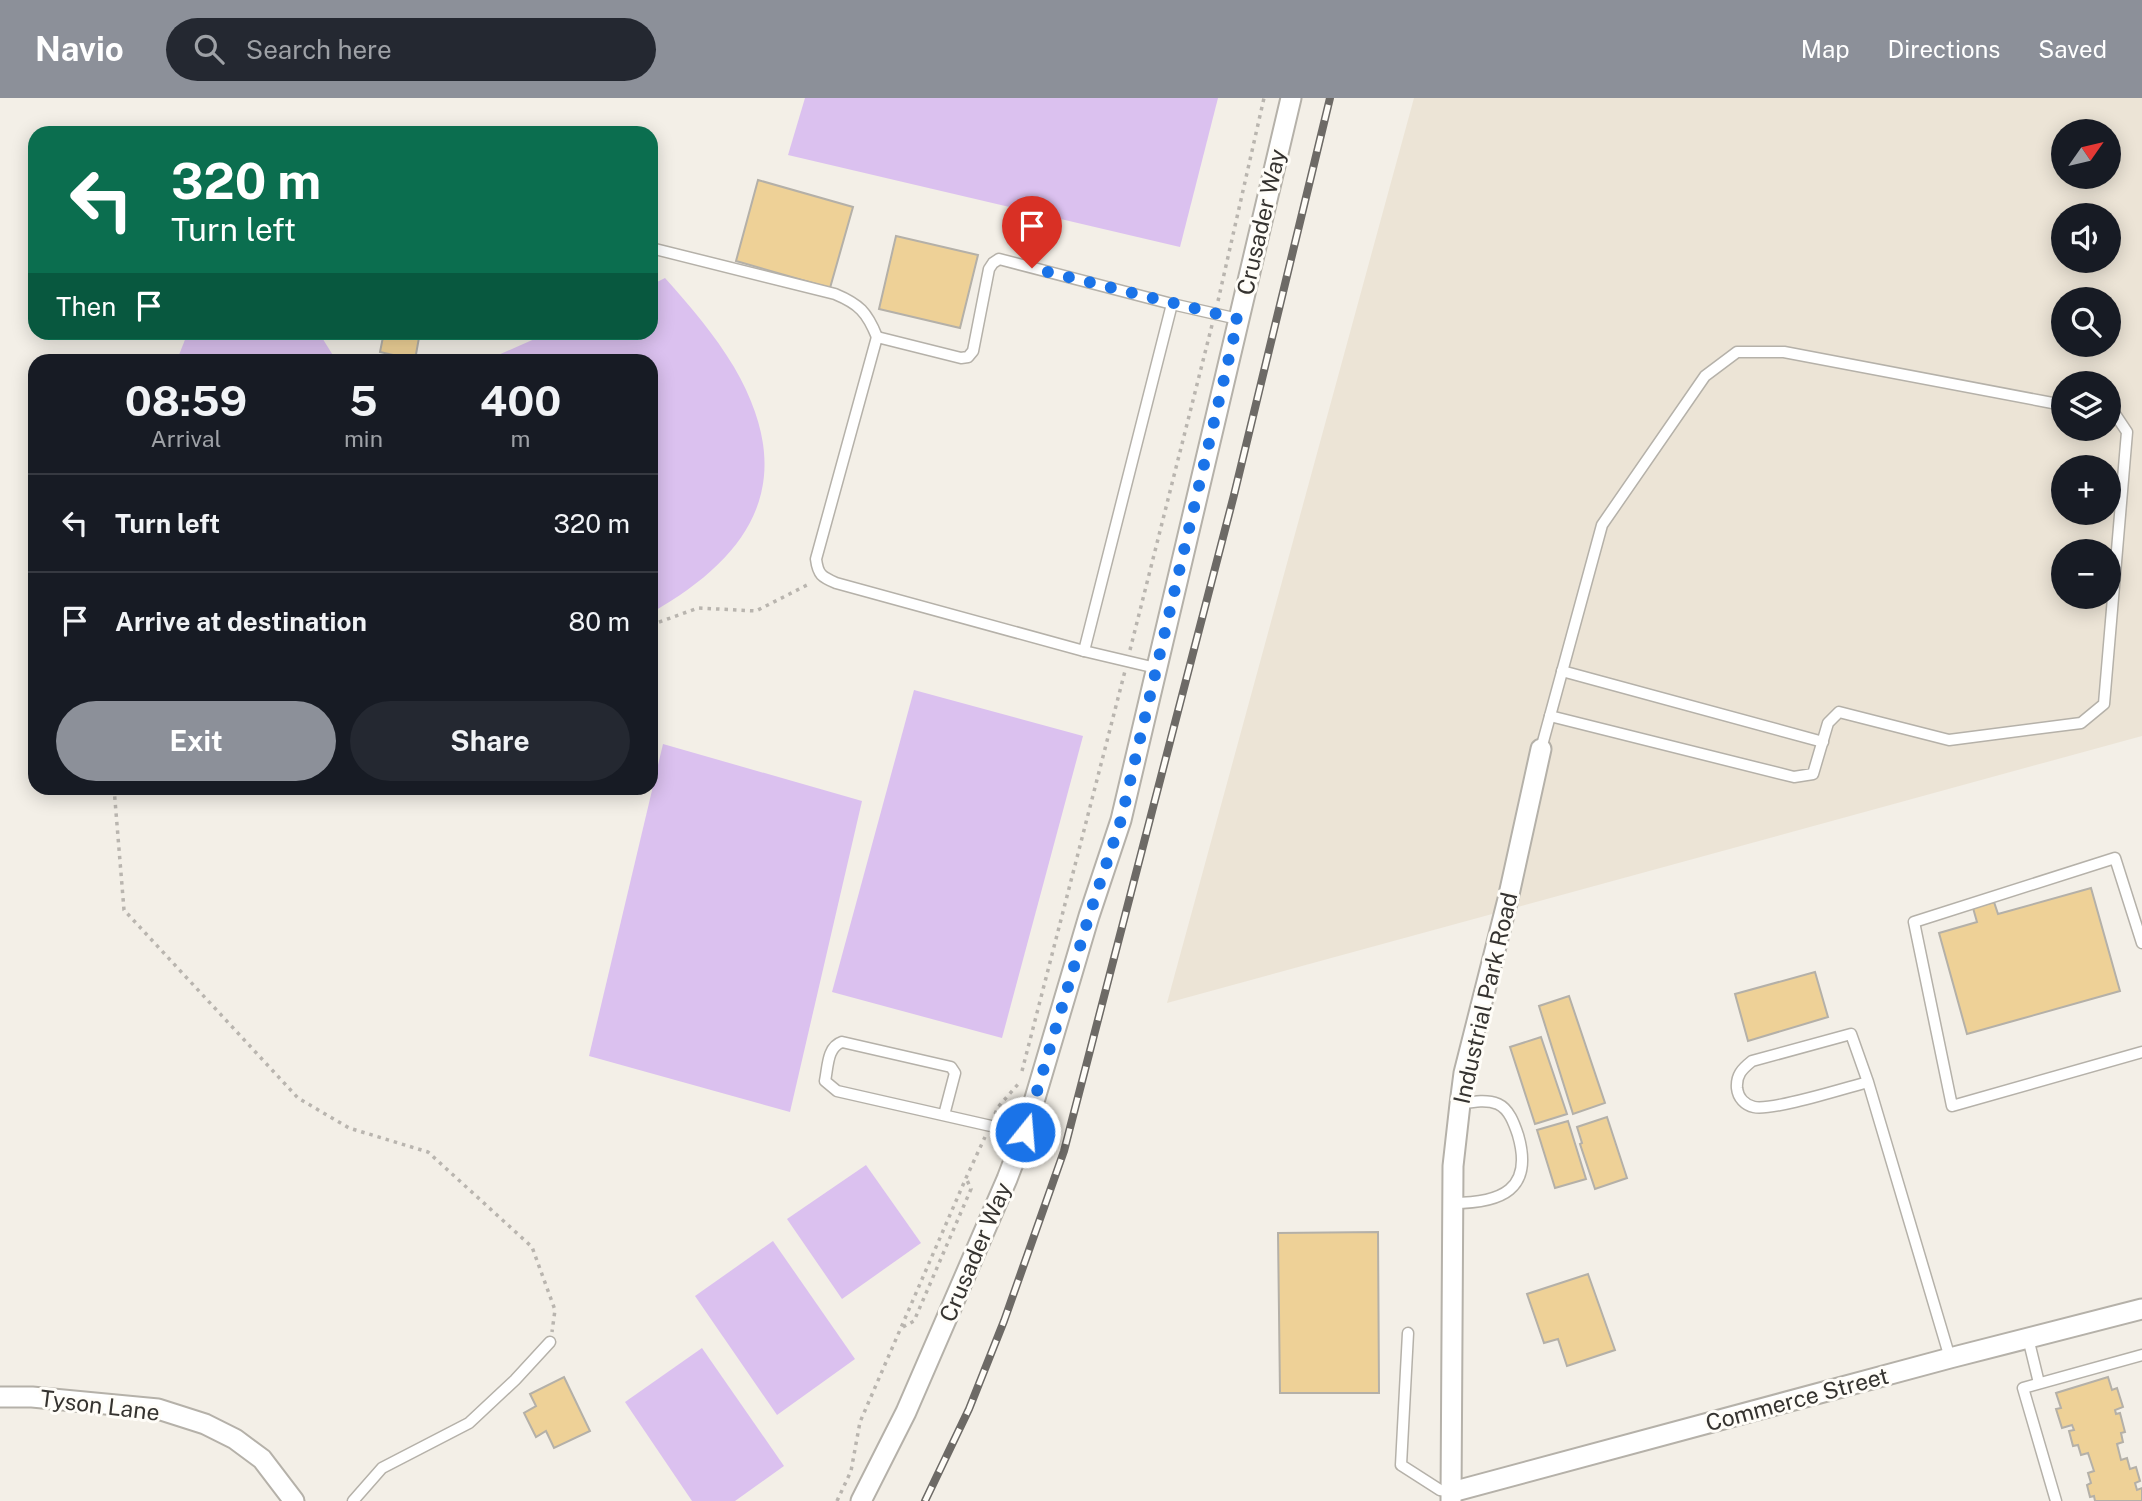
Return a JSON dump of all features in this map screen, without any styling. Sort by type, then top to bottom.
[{"type":"street","name":"Crusader Way","points":[[861,1501],[906,1412],[954,1304],[1025,1132],[1089,916],[1121,820],[1291,98]]},
{"type":"street","name":"Industrial Park Road","points":[[1452,1497],[1453,1166],[1460,1104],[1464,1073],[1541,749]]},
{"type":"street","name":"Commerce Street","points":[[1452,1497],[1950,1358],[2142,1309]]},
{"type":"street","name":"Tyson Lane","points":[[0,1397],[32,1397],[158,1409],[205,1424],[235,1439],[262,1459],[293,1501]]},
{"type":"lane","points":[[658,250],[835,294],[862,308],[871,321],[877,337],[816,559],[822,577],[1084,651],[1156,667]]},
{"type":"lane","points":[[877,337],[961,358],[968,357],[973,351],[989,270],[999,259],[1238,319]]},
{"type":"lane","points":[[1084,651],[1172,304]]},
{"type":"lane","points":[[1541,749],[1602,525],[1706,376],[1737,352],[1784,352],[2051,403]]},
{"type":"lane","points":[[1550,716],[1794,776],[1813,774],[1828,723],[1839,712],[1948,740],[2081,723],[2104,704],[2126,432],[2121,424]]},
{"type":"lane","points":[[1562,671],[1822,742]]},
{"type":"lane","points":[[2142,943],[2115,858],[1914,922],[1952,1106],[2142,1052]]},
{"type":"lane","points":[[1868,1082],[1757,1108],[1746,1105],[1737,1093],[1741,1070],[1752,1061],[1851,1034],[1868,1082],[1950,1358]]},
{"type":"lane","points":[[944,1115],[955,1073],[951,1067],[842,1042],[831,1049],[825,1081],[837,1091],[991,1126],[1025,1132]]},
{"type":"lane","points":[[1453,1203],[1484,1202],[1502,1194],[1512,1187],[1520,1176],[1523,1160],[1514,1122],[1505,1109],[1496,1103],[1488,1102],[1460,1104]]},
{"type":"lane","points":[[1408,1334],[1401,1465],[1452,1497]]},
{"type":"lane","points":[[2028,1338],[2039,1384]]},
{"type":"lane","points":[[353,1501],[382,1468],[469,1423],[515,1380],[550,1342]]},
{"type":"lane","points":[[2056,1501],[2024,1388],[2142,1355]]},
{"type":"path","points":[[836,1501],[851,1471],[860,1422],[966,1178],[998,1107],[1020,1082],[1215,314],[1264,98]]},
{"type":"path","points":[[658,622],[698,608],[756,611],[822,577]]},
{"type":"path","points":[[115,795],[124,910],[298,1098],[349,1128],[428,1152],[531,1247],[555,1310],[550,1342]]},
{"type":"path","points":[[901,1329],[914,1321],[920,1309],[971,1189],[966,1178]]},
{"type":"shaded area","points":[[805,98],[1218,98],[1180,247],[788,155]]},
{"type":"shaded area","points":[[1414,98],[2142,98],[2142,736],[1167,1003]]},
{"type":"shaded area","points":[[665,278],[693,310],[734,367],[753,407],[763,444],[764,478],[756,510],[740,539],[717,565],[687,590],[658,609],[658,354],[501,354],[532,340],[658,340],[658,282]]},
{"type":"shaded area","points":[[185,340],[323,340],[332,354],[179,354]]},
{"type":"shaded area","points":[[914,690],[1083,736],[1002,1038],[832,992]]},
{"type":"shaded area","points":[[663,744],[862,801],[790,1112],[589,1056],[651,795],[658,795],[658,765]]},
{"type":"shaded area","points":[[866,1165],[921,1243],[842,1299],[787,1219]]},
{"type":"shaded area","points":[[773,1241],[855,1359],[777,1415],[695,1296]]},
{"type":"shaded area","points":[[702,1348],[784,1466],[735,1501],[692,1501],[625,1402]]},
{"type":"building","points":[[758,180],[853,207],[830,288],[736,261]]},
{"type":"building","points":[[896,236],[978,255],[960,328],[879,309]]},
{"type":"building","points":[[382,340],[419,340],[416,354],[380,352]]},
{"type":"building","points":[[2091,888],[2120,991],[1967,1034],[1939,933],[1977,922],[1973,908],[1994,902],[1998,914]]},
{"type":"building","points":[[1815,972],[1828,1017],[1748,1041],[1735,994]]},
{"type":"building","points":[[1569,996],[1605,1103],[1573,1114],[1539,1006]]},
{"type":"building","points":[[1541,1037],[1567,1114],[1535,1124],[1510,1047]]},
{"type":"building","points":[[1607,1117],[1627,1178],[1595,1189],[1577,1127]]},
{"type":"building","points":[[1568,1121],[1586,1179],[1555,1188],[1537,1130]]},
{"type":"building","points":[[1378,1232],[1379,1393],[1280,1393],[1278,1233]]},
{"type":"building","points":[[1588,1274],[1615,1350],[1567,1366],[1558,1339],[1544,1343],[1527,1294]]},
{"type":"building","points":[[564,1377],[590,1431],[554,1448],[546,1431],[536,1437],[524,1413],[536,1406],[530,1394]]},
{"type":"building","points":[[2108,1377],[2112,1390],[2117,1388],[2123,1407],[2115,1410],[2116,1414],[2120,1413],[2125,1432],[2121,1433],[2123,1442],[2117,1444],[2121,1460],[2127,1458],[2130,1469],[2136,1467],[2140,1481],[2135,1483],[2137,1490],[2142,1488],[2142,1501],[2095,1501],[2094,1496],[2090,1497],[2087,1485],[2091,1483],[2088,1473],[2094,1471],[2088,1453],[2081,1455],[2078,1445],[2073,1446],[2069,1431],[2074,1430],[2072,1425],[2062,1428],[2056,1409],[2061,1408],[2056,1393]]},
{"type":"railway","points":[[925,1501],[969,1409],[1004,1321],[1064,1151],[1234,495],[1330,98]]},
{"type":"route","points":[[1025,1132],[1089,916],[1121,820],[1238,319],[1032,268]]}]
